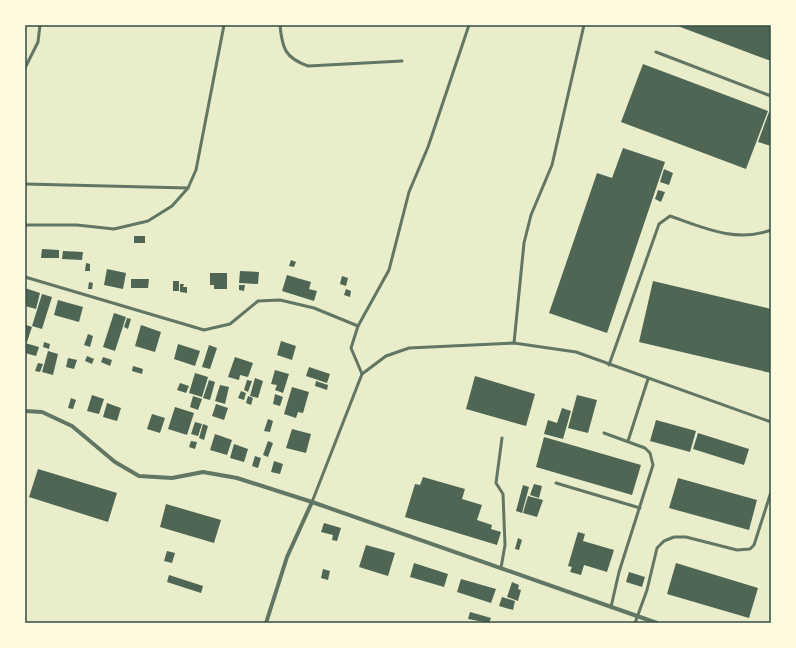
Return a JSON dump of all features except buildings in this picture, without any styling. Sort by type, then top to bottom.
[{"type":"street","points":[[25,411],[42,412],[72,426],[115,462],[139,476],[172,478],[203,472],[237,478],[312,502],[636,617],[657,623]]},
{"type":"street","points":[[266,623],[287,557],[312,502]]},
{"type":"lane","points":[[25,68],[38,42],[40,25]]},
{"type":"lane","points":[[25,225],[77,225],[114,229],[148,221],[172,206],[188,188],[196,170],[224,25]]},
{"type":"lane","points":[[280,25],[282,44],[294,61],[308,66],[402,61]]},
{"type":"lane","points":[[362,374],[351,348],[358,326],[389,270],[409,192],[428,147],[469,25]]},
{"type":"lane","points":[[514,343],[524,243],[531,215],[552,165],[584,25]]},
{"type":"lane","points":[[656,52],[771,96]]},
{"type":"lane","points":[[25,184],[188,188]]},
{"type":"lane","points":[[609,365],[659,224],[670,216],[722,234],[752,236],[771,230]]},
{"type":"lane","points":[[25,277],[204,330],[230,324],[258,301],[280,300],[314,308],[358,326]]},
{"type":"lane","points":[[312,502],[362,374],[386,356],[409,348],[514,343],[576,352],[771,422]]},
{"type":"lane","points":[[628,441],[648,379]]},
{"type":"lane","points":[[604,433],[645,448],[652,459],[653,465],[619,572],[611,607]]},
{"type":"lane","points":[[501,568],[505,545],[503,494],[496,483],[502,438]]},
{"type":"lane","points":[[556,483],[640,508]]},
{"type":"lane","points":[[635,623],[647,590],[657,548],[664,541],[674,537],[686,537],[737,550],[750,549],[754,545],[771,492]]}]
